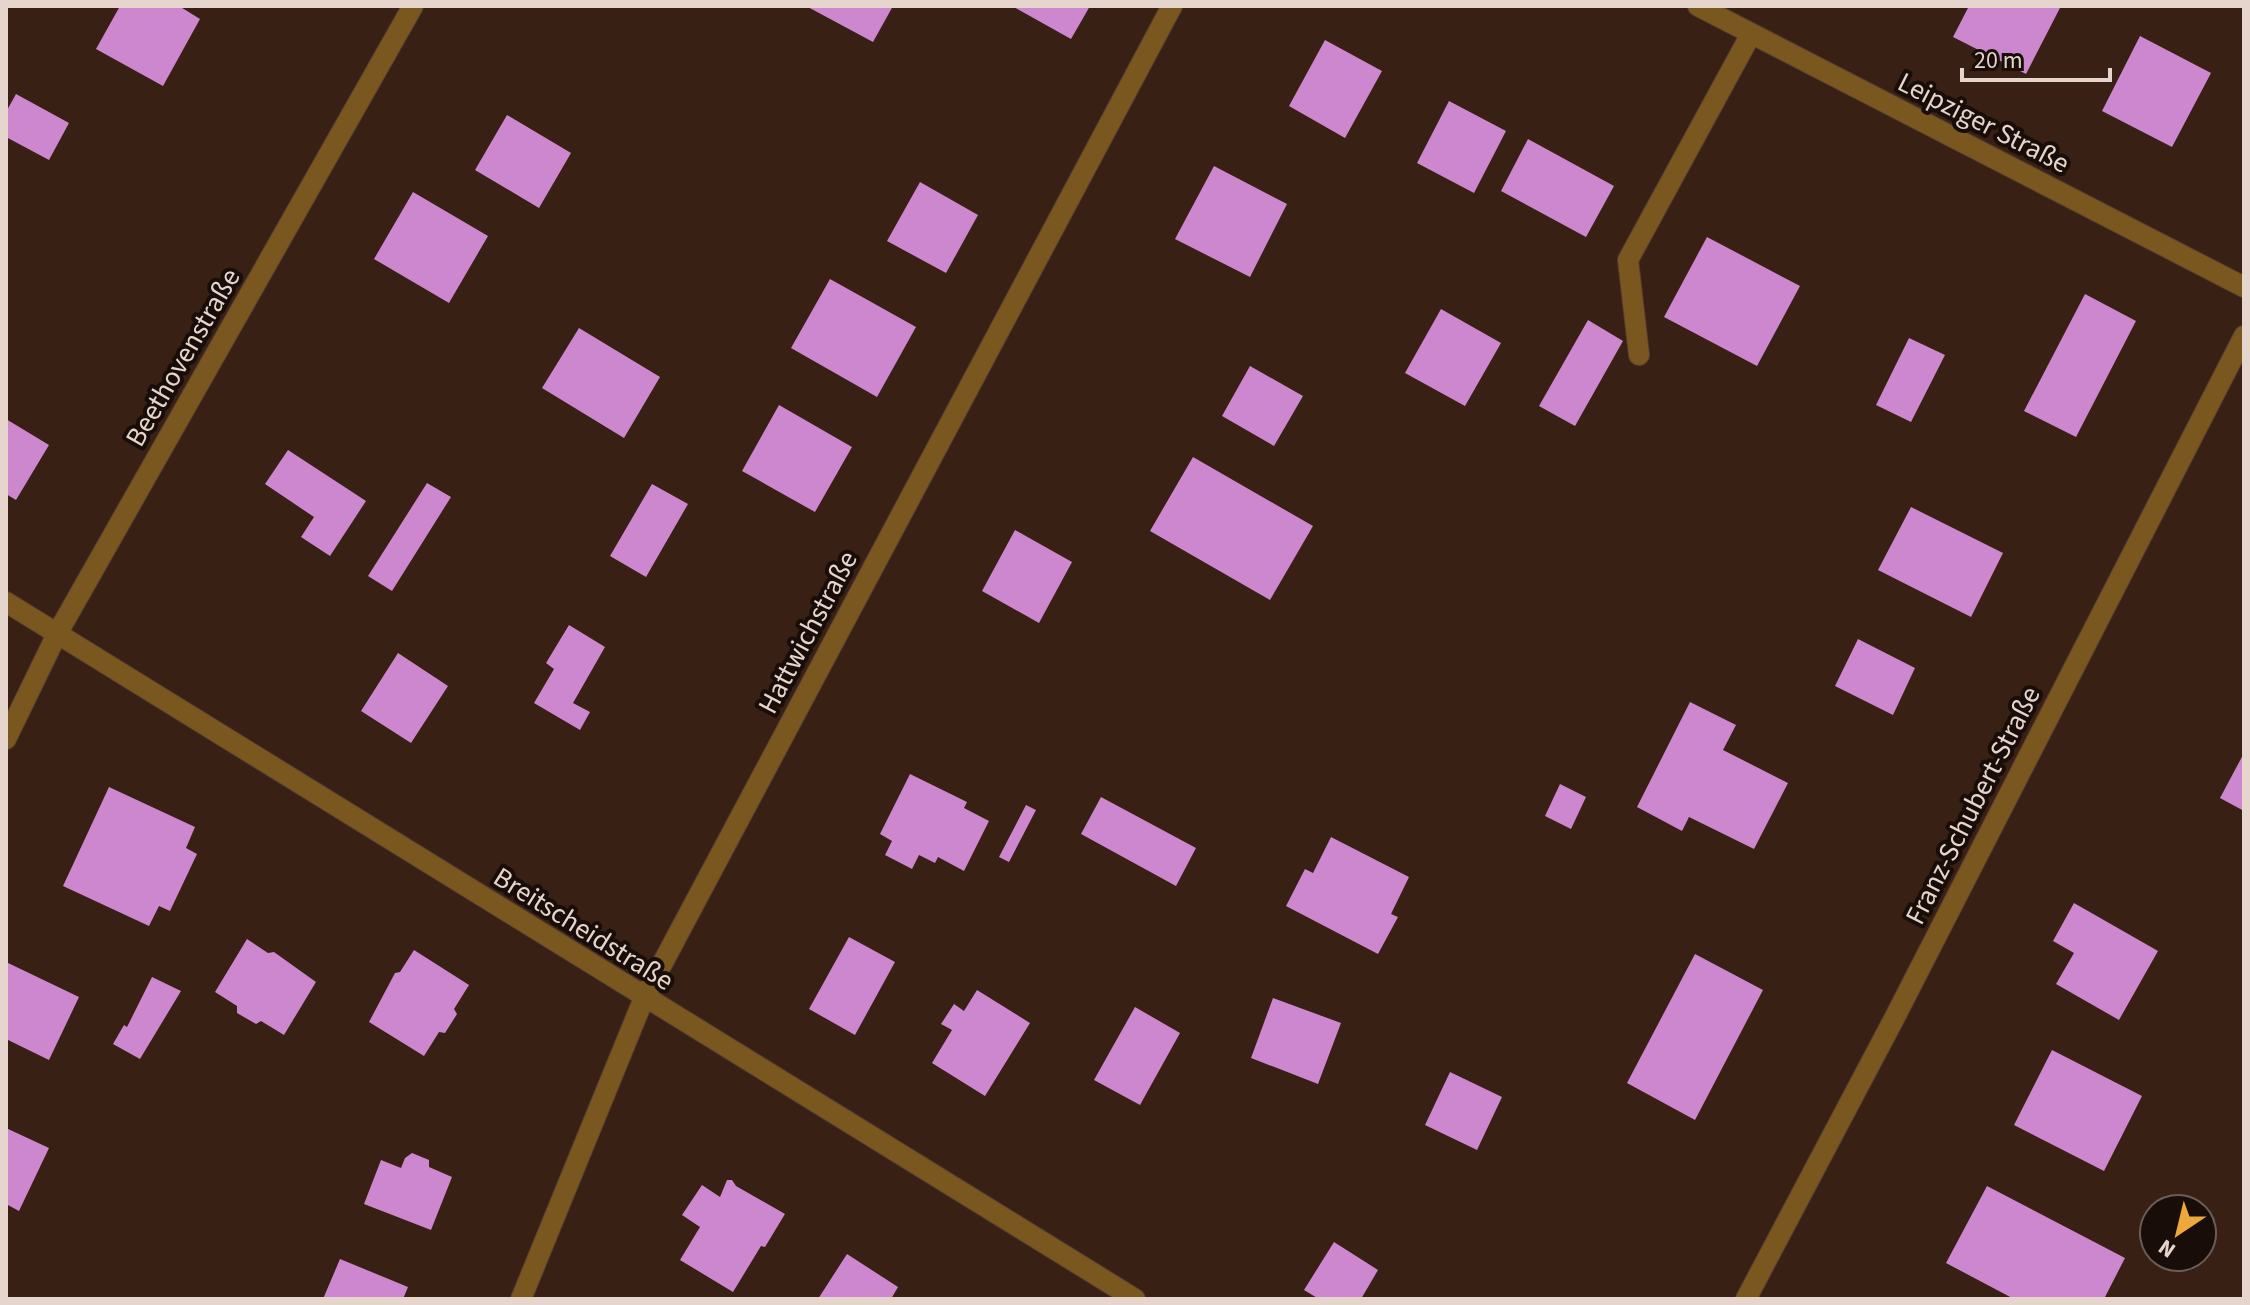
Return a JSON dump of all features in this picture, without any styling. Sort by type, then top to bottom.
[{"type":"street","name":"Beethovenstraße","points":[[6,739],[57,634],[413,6]]},
{"type":"street","name":"Hattwichstraße","points":[[521,1299],[644,998],[1172,6]]},
{"type":"street","name":"Leipziger Straße","points":[[1698,6],[2244,287]]},
{"type":"street","points":[[1639,355],[1628,260],[1751,34]]},
{"type":"street","name":"Franz-Schubert-Straße","points":[[1746,1299],[2244,336]]},
{"type":"street","name":"Breitscheidstraße","points":[[6,602],[1135,1299]]},
{"type":"building","points":[[120,6],[179,6],[200,19],[163,86],[96,49]]},
{"type":"building","points":[[806,6],[893,6],[873,42]]},
{"type":"building","points":[[1012,6],[1090,6],[1071,39]]},
{"type":"building","points":[[1969,6],[2061,6],[2026,74],[1953,37]]},
{"type":"building","points":[[2140,36],[2211,73],[2172,147],[2102,111]]},
{"type":"building","points":[[1325,40],[1382,71],[1345,138],[1289,106]]},
{"type":"building","points":[[16,94],[69,123],[49,160],[6,137],[6,112]]},
{"type":"building","points":[[1449,101],[1506,131],[1474,193],[1417,163]]},
{"type":"building","points":[[507,115],[571,153],[539,208],[475,170]]},
{"type":"building","points":[[1528,139],[1614,186],[1586,237],[1501,191]]},
{"type":"building","points":[[1214,166],[1287,204],[1250,277],[1175,239]]},
{"type":"building","points":[[920,182],[978,215],[946,273],[887,241]]},
{"type":"building","points":[[413,192],[488,236],[449,303],[374,259]]},
{"type":"building","points":[[1707,237],[1800,286],[1757,366],[1664,317]]},
{"type":"building","points":[[830,279],[916,327],[877,397],[791,348]]},
{"type":"building","points":[[2085,294],[2136,321],[2076,437],[2024,411]]},
{"type":"building","points":[[1441,309],[1501,343],[1465,406],[1405,373]]},
{"type":"building","points":[[1588,320],[1623,341],[1575,426],[1539,406]]},
{"type":"building","points":[[579,328],[660,377],[624,438],[542,388]]},
{"type":"building","points":[[1909,338],[1945,355],[1911,422],[1876,405]]},
{"type":"building","points":[[1250,366],[1303,396],[1274,446],[1222,416]]},
{"type":"building","points":[[779,405],[852,447],[815,512],[742,471]]},
{"type":"building","points":[[6,419],[49,445],[16,500],[6,494]]},
{"type":"building","points":[[288,450],[366,501],[330,556],[301,537],[314,517],[265,484]]},
{"type":"building","points":[[1193,457],[1313,526],[1270,600],[1150,531]]},
{"type":"building","points":[[427,483],[451,497],[392,591],[368,576]]},
{"type":"building","points":[[652,484],[688,504],[646,577],[610,556]]},
{"type":"building","points":[[1911,507],[2003,553],[1971,617],[1878,570]]},
{"type":"building","points":[[1015,530],[1072,562],[1039,623],[982,591]]},
{"type":"building","points":[[569,625],[605,647],[573,703],[590,712],[580,730],[534,703],[554,669],[546,663]]},
{"type":"building","points":[[1858,639],[1915,668],[1893,715],[1835,686]]},
{"type":"building","points":[[398,653],[448,686],[411,743],[361,711]]},
{"type":"building","points":[[1690,702],[1736,725],[1723,750],[1788,783],[1754,849],[1689,817],[1682,831],[1637,807]]},
{"type":"building","points":[[2244,753],[2244,811],[2220,798]]},
{"type":"building","points":[[910,774],[967,802],[964,808],[989,821],[964,871],[938,857],[935,863],[919,855],[912,869],[885,855],[892,841],[880,834]]},
{"type":"building","points":[[1560,784],[1586,797],[1571,829],[1545,816]]},
{"type":"building","points":[[109,787],[195,827],[186,848],[197,854],[170,911],[159,906],[149,926],[63,886]]},
{"type":"building","points":[[1101,797],[1196,848],[1176,886],[1081,834]]},
{"type":"building","points":[[1026,805],[1036,810],[1009,862],[999,857]]},
{"type":"building","points":[[1331,837],[1409,877],[1391,914],[1398,917],[1378,954],[1286,906],[1305,869],[1313,873]]},
{"type":"building","points":[[2074,903],[2158,951],[2119,1020],[2056,984],[2074,953],[2053,941]]},
{"type":"building","points":[[849,937],[895,962],[855,1035],[809,1009]]},
{"type":"building","points":[[247,939],[268,953],[274,952],[316,982],[284,1035],[261,1021],[256,1024],[237,1013],[237,1006],[215,992]]},
{"type":"building","points":[[414,950],[469,985],[454,1009],[457,1014],[445,1033],[439,1032],[424,1056],[369,1022],[395,973],[400,972]]},
{"type":"building","points":[[1695,954],[1763,990],[1695,1120],[1627,1083]]},
{"type":"building","points":[[6,962],[79,997],[49,1060],[6,1039]]},
{"type":"building","points":[[152,977],[181,991],[140,1059],[113,1044],[124,1025],[127,1027]]},
{"type":"building","points":[[977,990],[1030,1023],[985,1096],[932,1063],[952,1030],[941,1024],[954,1004],[964,1011]]},
{"type":"building","points":[[1273,998],[1341,1023],[1318,1084],[1251,1058]]},
{"type":"building","points":[[1135,1007],[1180,1033],[1140,1105],[1094,1080]]},
{"type":"building","points":[[2052,1050],[2142,1096],[2104,1171],[2014,1125]]},
{"type":"building","points":[[1450,1072],[1502,1097],[1477,1150],[1425,1125]]},
{"type":"building","points":[[6,1128],[49,1148],[19,1211],[6,1204]]},
{"type":"building","points":[[412,1153],[429,1160],[429,1167],[452,1177],[431,1230],[364,1204],[381,1160],[401,1168],[405,1158]]},
{"type":"building","points":[[727,1180],[732,1180],[736,1186],[785,1214],[733,1292],[680,1260],[700,1227],[682,1215],[702,1185],[720,1197]]},
{"type":"building","points":[[1987,1186],[2125,1258],[2104,1299],[2014,1299],[1946,1263]]},
{"type":"building","points":[[1334,1242],[1378,1270],[1361,1299],[1319,1299],[1304,1290]]},
{"type":"building","points":[[847,1254],[898,1287],[891,1299],[818,1299]]},
{"type":"building","points":[[340,1259],[408,1287],[403,1299],[323,1299]]}]
